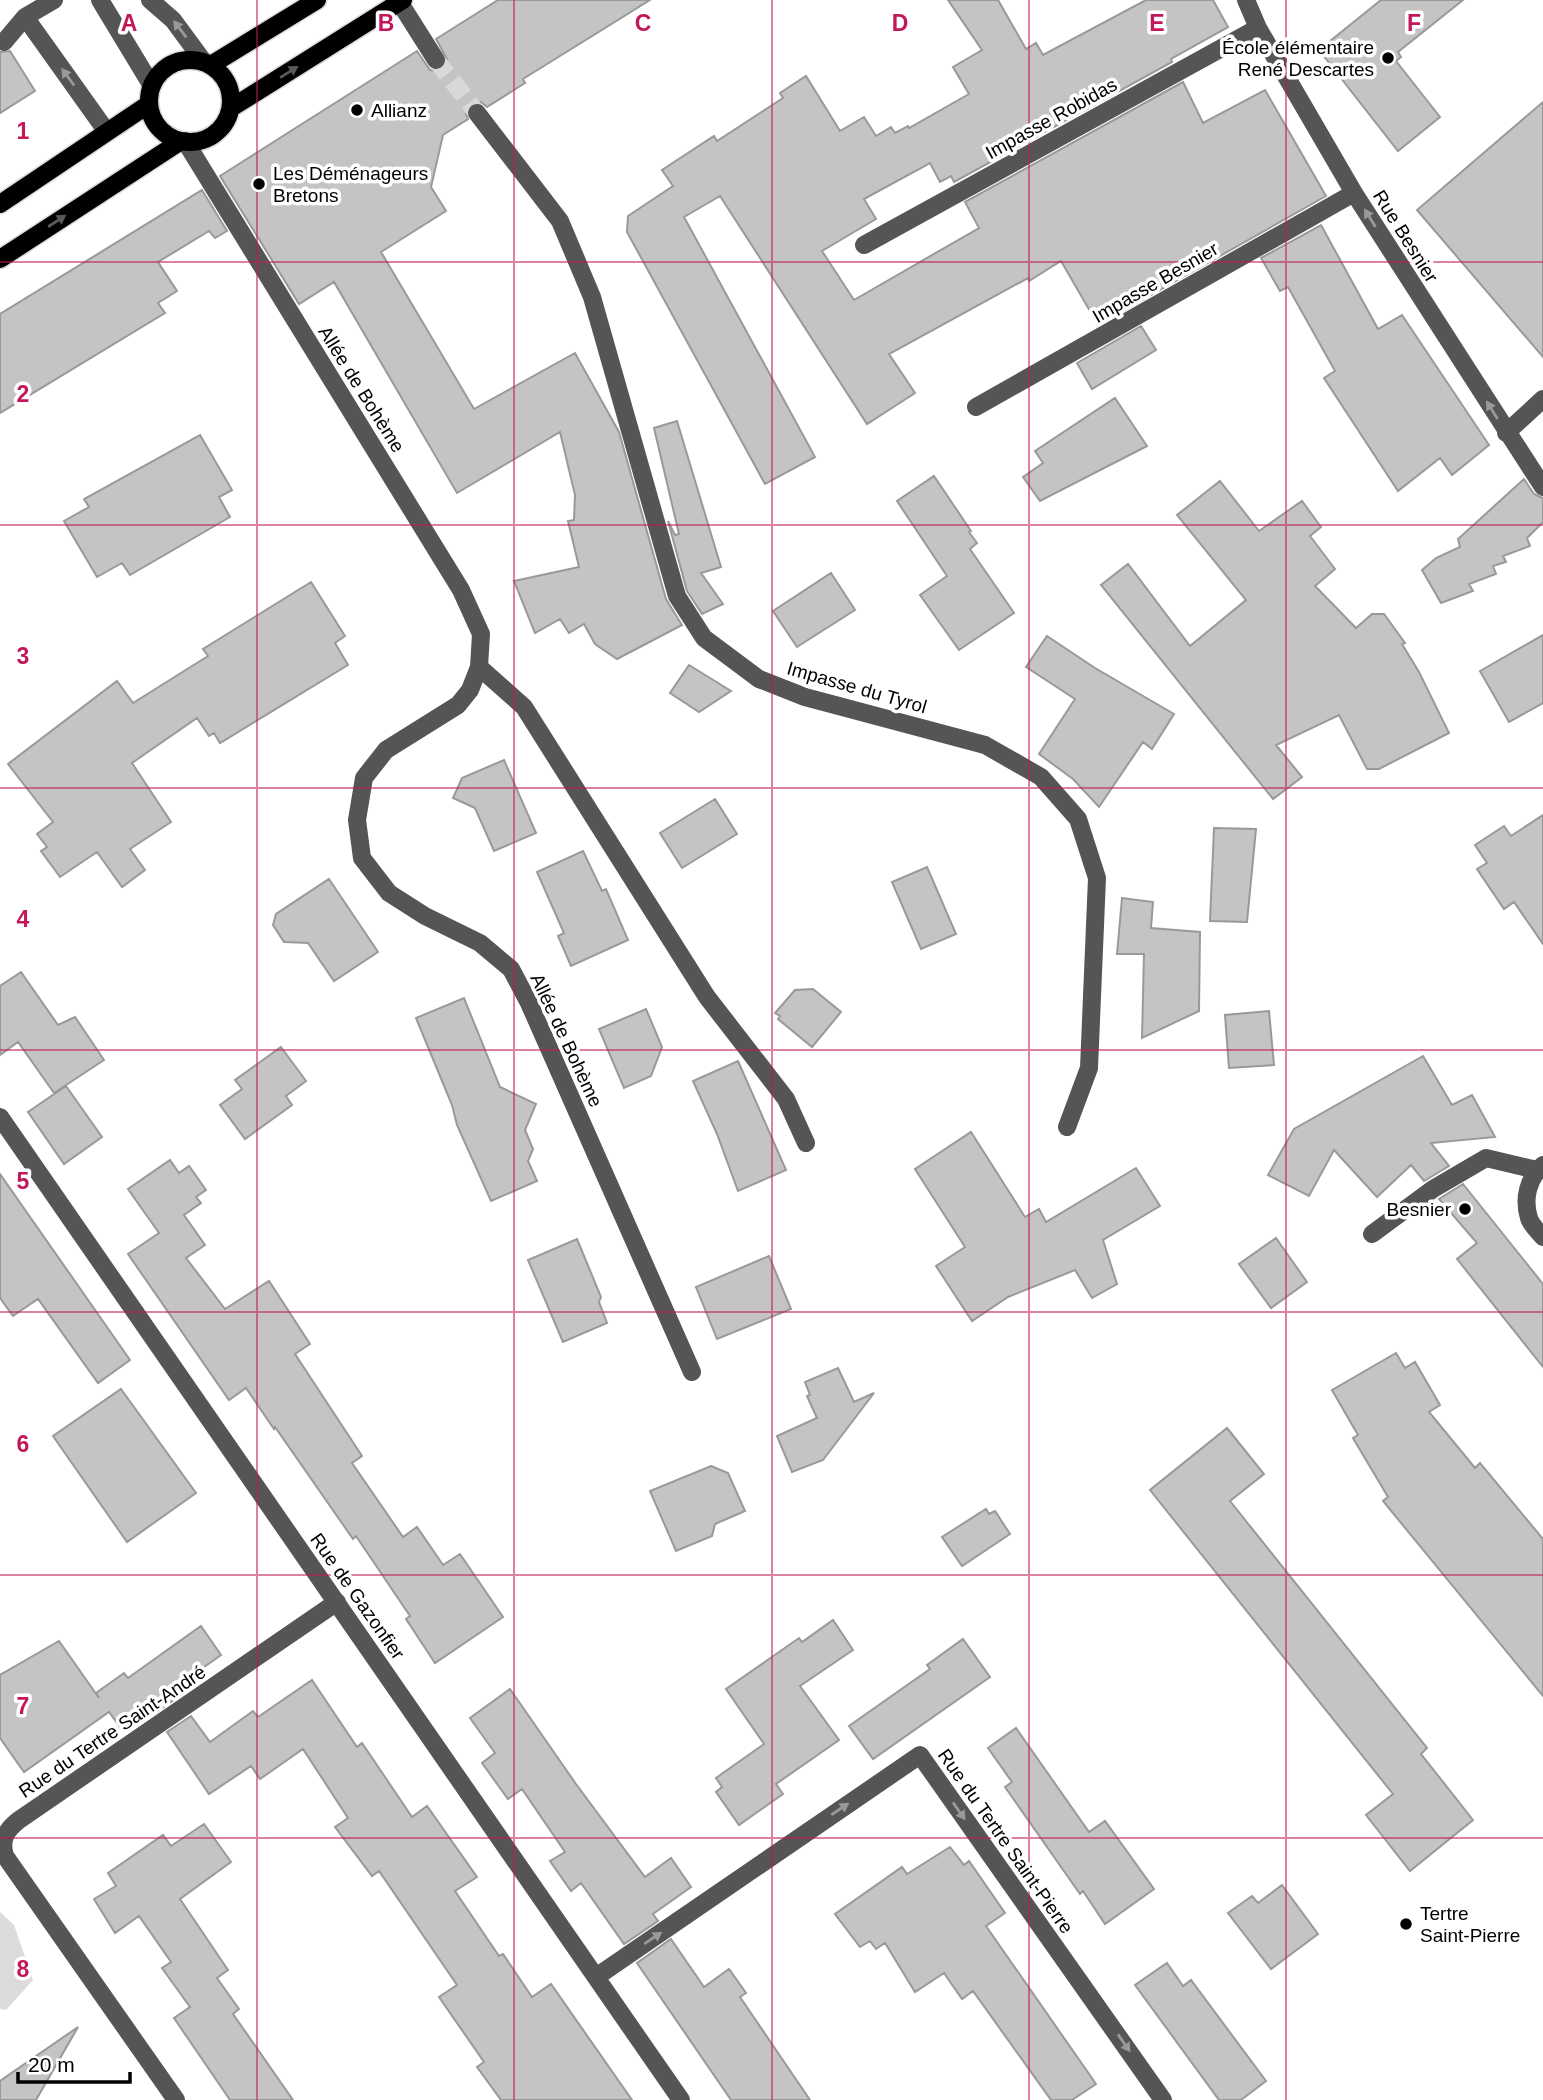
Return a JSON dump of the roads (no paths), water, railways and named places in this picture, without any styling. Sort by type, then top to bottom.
[{"type":"main road","points":[[207,63],[226,79],[230,88],[231,107],[222,126],[206,139],[183,141],[171,137],[156,124],[151,95],[158,75],[178,61],[207,63],[317,0]]},
{"type":"main road","points":[[231,107],[400,1]]},
{"type":"main road","points":[[0,204],[107,132],[151,95]]},
{"type":"main road","points":[[0,258],[183,141]]},
{"type":"street","points":[[4,42],[24,17],[54,0]]},
{"type":"street","points":[[100,0],[151,95]]},
{"type":"street","points":[[150,0],[173,20],[207,63]]},
{"type":"street","name":"Rue Besnier","points":[[1245,0],[1258,28],[1354,193],[1543,487]]},
{"type":"street","points":[[400,1],[436,61]]},
{"type":"street","points":[[24,17],[107,132]]},
{"type":"street","name":"Impasse Robidas","points":[[864,245],[1258,28]]},
{"type":"street","name":"Impasse du Tyrol","points":[[477,113],[560,221],[592,297],[677,596],[705,638],[759,679],[805,697],[985,745],[1041,777],[1078,819],[1097,878],[1089,1069],[1067,1127]]},
{"type":"street","name":"Allée de Bohème","points":[[183,141],[461,590],[481,634],[479,667],[470,690],[458,705],[386,750],[364,778],[357,820],[362,858],[389,894],[425,916],[480,943],[511,969],[529,1003],[692,1372]]},
{"type":"street","name":"Impasse Besnier","points":[[976,407],[1354,193]]},
{"type":"street","points":[[1506,433],[1543,398]]},
{"type":"street","points":[[479,667],[524,707],[707,997],[786,1100],[806,1143]]},
{"type":"street","name":"Rue de Gazonfier","points":[[0,1116],[681,2100]]},
{"type":"street","points":[[1372,1234],[1433,1189],[1486,1158],[1540,1167],[1525,1192],[1529,1220],[1543,1237]]},
{"type":"street","name":"Rue du Tertre Saint-André","points":[[176,2100],[5,1856],[2,1846],[5,1834],[19,1820],[337,1602]]},
{"type":"street","name":"Rue du Tertre Saint-Pierre","points":[[596,1977],[920,1755],[1163,2100]]},
{"type":"tunnel","points":[[436,60],[477,113]]},
{"type":"place","name":"École élémentaire René Descartes","points":[[1388,58]]},
{"type":"place","name":"Allianz","points":[[357,110]]},
{"type":"place","name":"Les Déménageurs Bretons","points":[[259,184]]},
{"type":"place","name":"Besnier","points":[[1465,1209]]},
{"type":"place","name":"Tertre Saint-Pierre","points":[[1406,1924]]}]
